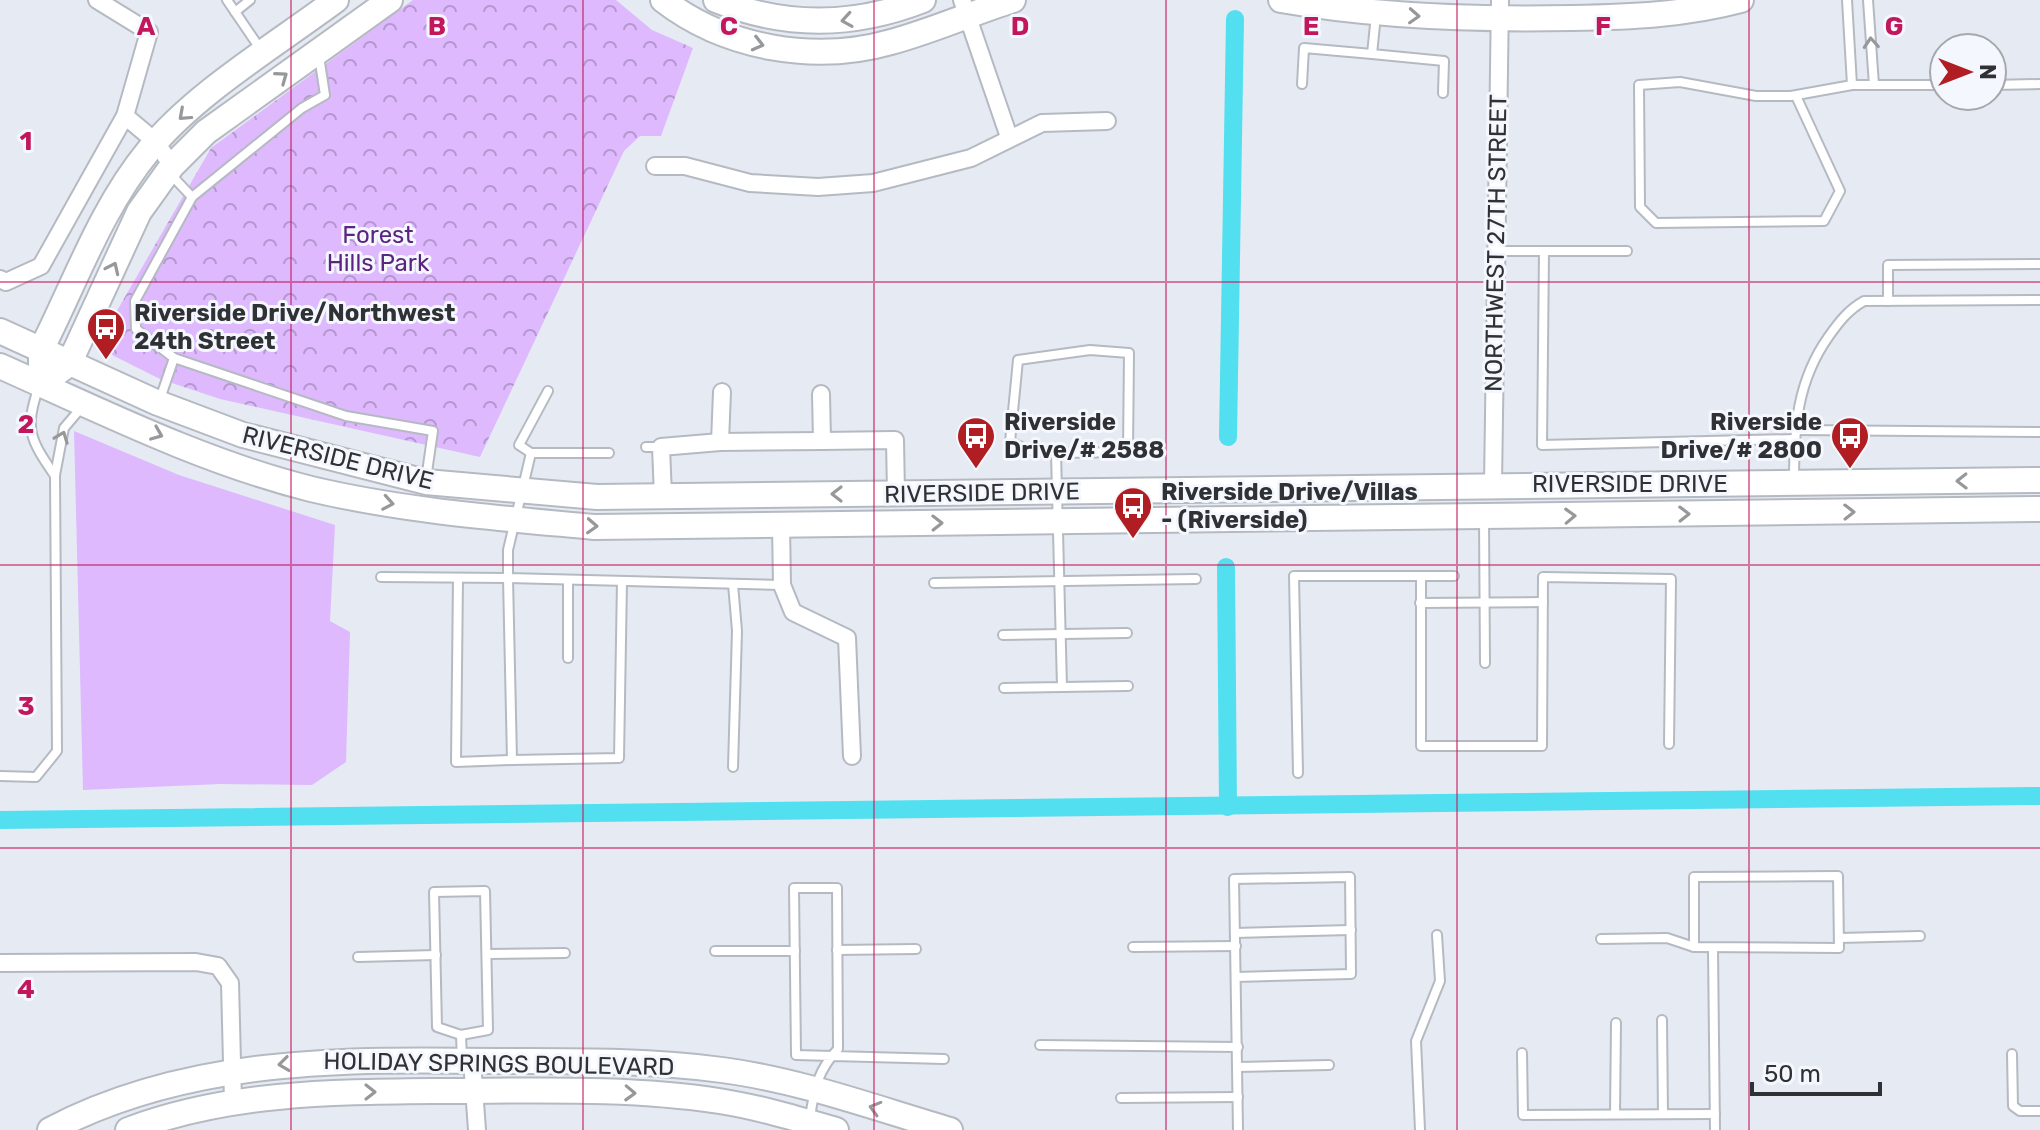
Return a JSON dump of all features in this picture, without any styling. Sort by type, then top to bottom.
[{"type":"street","points":[[0,279],[6,282],[41,266],[125,116],[149,32],[97,0]]},
{"type":"street","points":[[40,384],[41,350],[113,201],[156,142],[186,112],[336,0]]},
{"type":"street","points":[[40,384],[69,364],[139,212],[172,166],[206,132],[390,0]]},
{"type":"street","points":[[716,0],[779,19],[834,22],[873,16],[923,0]]},
{"type":"street","points":[[677,4],[728,36],[782,50],[821,51],[888,43],[964,7],[1013,0]]},
{"type":"street","points":[[1281,0],[1377,14],[1500,10],[1647,16],[1700,11],[1741,0]]},
{"type":"street","points":[[964,7],[1009,137]]},
{"type":"street","name":"NORTHWEST 27TH STREET","points":[[1493,485],[1500,10]]},
{"type":"street","points":[[125,116],[156,142],[172,166]]},
{"type":"street","points":[[655,166],[685,166],[750,183],[818,187],[873,183],[971,158],[1042,123],[1107,121]]},
{"type":"street","name":"RIVERSIDE DRIVE","points":[[0,331],[158,403],[243,435],[426,482],[522,492],[597,497],[2040,480]]},
{"type":"street","name":"RIVERSIDE DRIVE","points":[[0,366],[84,405],[236,466],[312,489],[448,514],[594,527],[1533,518],[2040,509]]},
{"type":"street","points":[[720,442],[722,392]]},
{"type":"street","points":[[821,394],[822,441]]},
{"type":"street","points":[[663,496],[654,447],[720,442],[895,440],[896,494]]},
{"type":"street","points":[[1453,518],[1493,485],[1508,504],[1533,518]]},
{"type":"street","points":[[781,525],[782,585],[793,612],[847,638],[852,756]]},
{"type":"street","points":[[0,963],[196,962],[218,966],[230,983],[233,1102]]},
{"type":"street","points":[[467,1061],[474,1091],[477,1130]]},
{"type":"street","name":"HOLIDAY SPRINGS BOULEVARD","points":[[50,1130],[142,1092],[232,1070],[303,1062],[467,1061],[638,1062],[724,1070],[814,1090],[950,1130]]},
{"type":"street","name":"HOLIDAY SPRINGS BOULEVARD","points":[[128,1130],[233,1102],[305,1092],[474,1091],[636,1092],[720,1101],[836,1130]]},
{"type":"lane","points":[[227,0],[264,54]]},
{"type":"lane","points":[[235,12],[250,0]]},
{"type":"lane","points":[[1847,0],[1852,85]]},
{"type":"lane","points":[[1868,0],[1874,85]]},
{"type":"lane","points":[[1372,54],[1377,14]]},
{"type":"lane","points":[[1302,84],[1304,48],[1444,61],[1443,93]]},
{"type":"lane","points":[[318,51],[325,95],[302,108],[192,197],[135,301],[136,329],[174,358],[346,416],[433,431],[426,482]]},
{"type":"lane","points":[[1796,96],[1840,191],[1824,221],[1656,223],[1640,207],[1639,85],[1680,82],[1756,96],[1796,96],[1852,85],[1928,85]]},
{"type":"lane","points":[[2008,85],[2040,84]]},
{"type":"lane","points":[[172,166],[176,180],[192,197]]},
{"type":"lane","points":[[1496,251],[1627,251]]},
{"type":"lane","points":[[1544,251],[1542,445],[1795,434],[2040,432]]},
{"type":"lane","points":[[1888,301],[1888,265],[2040,264]]},
{"type":"lane","points":[[1794,483],[1800,388],[1814,357],[1853,307],[1864,301],[2040,300]]},
{"type":"lane","points":[[1090,350],[1129,353],[1128,452],[1056,453],[1028,450],[1010,442],[1018,360],[1090,350]]},
{"type":"lane","points":[[158,403],[174,358]]},
{"type":"lane","points":[[40,384],[29,418],[33,443],[55,476]]},
{"type":"lane","points":[[548,391],[519,445],[531,453],[609,453]]},
{"type":"lane","points":[[0,776],[36,777],[57,751],[55,476],[64,428],[84,405]]},
{"type":"lane","points":[[512,760],[508,550],[531,453]]},
{"type":"lane","points":[[1056,453],[1062,687]]},
{"type":"lane","points":[[1484,518],[1485,663]]},
{"type":"lane","points":[[1298,773],[1294,576],[1454,576]]},
{"type":"lane","points":[[1421,576],[1421,746],[1542,746],[1543,577],[1671,579],[1669,744]]},
{"type":"lane","points":[[381,577],[782,585]]},
{"type":"lane","points":[[458,578],[456,762],[619,758],[622,581]]},
{"type":"lane","points":[[934,583],[1196,579]]},
{"type":"lane","points":[[568,580],[568,658]]},
{"type":"lane","points":[[733,584],[737,631],[733,767]]},
{"type":"lane","points":[[1420,603],[1543,602]]},
{"type":"lane","points":[[1003,635],[1127,633]]},
{"type":"lane","points":[[1004,688],[1128,686]]},
{"type":"lane","points":[[1601,939],[1667,938],[1694,947],[1713,949],[1839,948],[1838,876],[1694,877],[1694,947]]},
{"type":"lane","points":[[1236,977],[1351,974],[1350,877],[1234,879],[1238,1130]]},
{"type":"lane","points":[[809,1122],[819,1072],[830,1057],[838,1049],[837,888],[794,888],[796,1055],[830,1057],[944,1059]]},
{"type":"lane","points":[[485,891],[487,954],[488,1030],[461,1035],[437,1027],[434,892],[485,891]]},
{"type":"lane","points":[[1235,933],[1351,930]]},
{"type":"lane","points":[[1420,1130],[1416,1041],[1440,981],[1437,935]]},
{"type":"lane","points":[[1839,938],[1920,936]]},
{"type":"lane","points":[[1133,947],[1236,946]]},
{"type":"lane","points":[[837,950],[916,949]]},
{"type":"lane","points":[[1713,949],[1715,1130]]},
{"type":"lane","points":[[715,951],[795,951]]},
{"type":"lane","points":[[487,954],[565,953]]},
{"type":"lane","points":[[358,957],[436,955]]},
{"type":"lane","points":[[1662,1020],[1663,1114]]},
{"type":"lane","points":[[1615,1114],[1616,1023]]},
{"type":"lane","points":[[461,1035],[467,1061]]},
{"type":"lane","points":[[1040,1045],[1238,1047]]},
{"type":"lane","points":[[1522,1053],[1523,1115],[1715,1114]]},
{"type":"lane","points":[[2012,1054],[2013,1106],[2020,1111],[2040,1111]]},
{"type":"lane","points":[[1238,1067],[1329,1065]]},
{"type":"lane","points":[[1121,1098],[1238,1097]]},
{"type":"green space","name":"Forest Hills Park","points":[[413,0],[616,0],[652,30],[693,48],[661,136],[640,136],[624,151],[480,457],[220,399],[160,379],[96,347],[211,148]]},
{"type":"green space","points":[[74,431],[179,475],[335,525],[330,621],[350,632],[346,762],[312,785],[220,784],[83,790]]},
{"type":"waterway","points":[[1228,437],[1235,19]]},
{"type":"waterway","points":[[1226,567],[1228,807]]},
{"type":"waterway","points":[[0,820],[2040,796]]},
{"type":"place","name":"Riverside Drive/Northwest 24th Street","points":[[106,361]]},
{"type":"place","name":"Riverside Drive/# 2588","points":[[976,470]]},
{"type":"place","name":"Riverside Drive/# 2800","points":[[1850,470]]},
{"type":"place","name":"Riverside Drive/Villas - (Riverside)","points":[[1133,540]]}]
